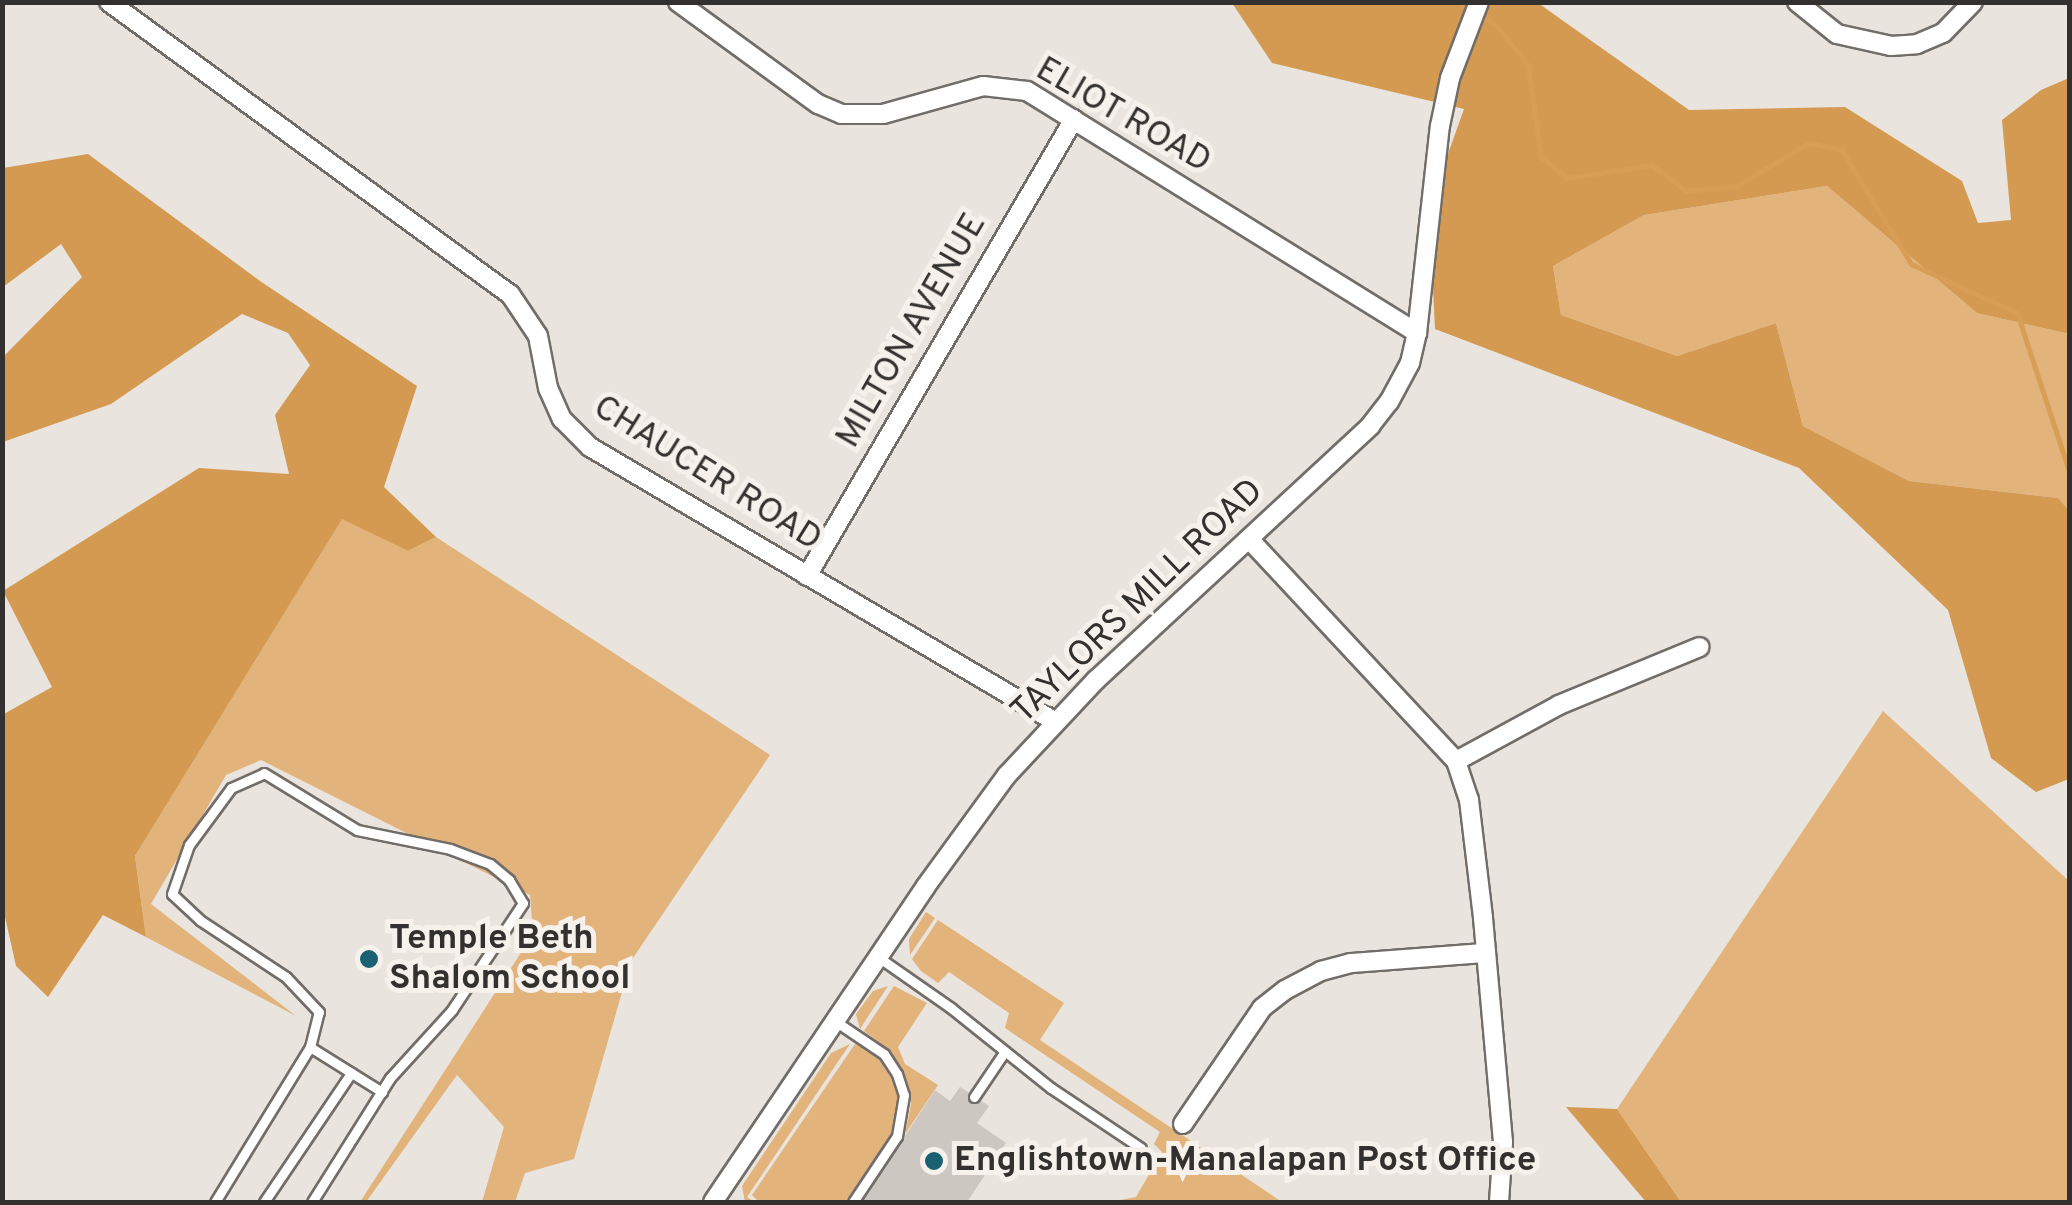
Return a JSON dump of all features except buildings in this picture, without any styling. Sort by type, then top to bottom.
[{"type":"street","name":"CHAUCER ROAD","points":[[109,2],[510,294],[538,336],[552,398],[575,436],[1056,722]]},
{"type":"street","name":"ELIOT ROAD","points":[[678,2],[818,104],[841,114],[883,114],[974,88],[1002,86],[1027,91],[1417,332]]},
{"type":"street","name":"TAYLORS MILL ROAD","points":[[719,1201],[835,1021],[971,822],[1056,722],[1380,414],[1410,363],[1417,332],[1440,126],[1466,32],[1479,2]]},
{"type":"street","points":[[1797,2],[1836,34],[1890,46],[1917,44],[1942,33],[1973,2]]},
{"type":"street","name":"MILTON AVENUE","points":[[807,576],[1074,119]]},
{"type":"street","points":[[1250,539],[1456,762],[1469,800],[1485,953],[1503,1142],[1500,1202]]},
{"type":"street","points":[[1456,762],[1560,704],[1700,647]]},
{"type":"street","points":[[1183,1124],[1262,1008],[1285,990],[1321,971],[1352,963],[1485,953]]},
{"type":"lane","points":[[214,1202],[310,1047],[318,1012],[286,977],[200,920],[172,894],[189,845],[231,788],[264,773],[356,830],[450,849],[490,864],[509,880],[523,904],[452,1010],[382,1092],[312,1202]]},
{"type":"lane","points":[[878,957],[1140,1148]]},
{"type":"lane","points":[[835,1021],[884,1054],[898,1074],[904,1095],[897,1136],[852,1202]]},
{"type":"lane","points":[[310,1047],[382,1092]]},
{"type":"lane","points":[[974,1096],[1005,1051]]},
{"type":"lane","points":[[264,1202],[351,1073]]},
{"type":"shaded area","points":[[1232,3],[1538,3],[1689,110],[1845,107],[1962,181],[1978,223],[2011,220],[2002,120],[2041,90],[2069,78],[2069,334],[1977,313],[1827,186],[1644,215],[1553,266],[1561,315],[1677,356],[1776,323],[1803,426],[1909,481],[2058,498],[2070,512],[2069,779],[2036,792],[1991,758],[1948,610],[1799,468],[1435,329],[1429,207],[1464,109],[1272,63]]},
{"type":"shaded area","points":[[88,154],[260,281],[417,386],[384,487],[436,537],[408,551],[342,519],[135,856],[146,937],[103,915],[48,997],[16,966],[3,908],[2,715],[52,687],[3,591],[199,468],[289,474],[275,415],[310,365],[288,333],[242,314],[111,404],[3,442],[3,357],[82,277],[61,244],[3,287],[3,168]]},
{"type":"shaded area","points":[[1827,186],[1977,313],[2069,334],[2069,512],[2058,498],[1909,481],[1803,426],[1776,323],[1677,356],[1561,315],[1553,266],[1644,215]]},
{"type":"shaded area","points":[[342,518],[408,551],[436,537],[770,755],[631,961],[574,1159],[525,1173],[515,1202],[482,1202],[504,1127],[457,1075],[366,1202],[360,1202],[533,934],[530,895],[261,760],[226,775],[151,904],[296,1016],[146,937],[135,856]]},
{"type":"shaded area","points":[[1883,711],[2069,881],[2069,1202],[1681,1202],[1617,1109]]},
{"type":"shaded area","points":[[926,912],[935,918],[910,955],[909,939]]},
{"type":"shaded area","points":[[938,920],[1064,1003],[1040,1040],[1282,1202],[1110,1202],[1136,1197],[1162,1152],[1154,1144],[1160,1132],[1005,1028],[1009,1013],[949,972],[938,983],[921,971],[912,959]]},
{"type":"shaded area","points":[[888,986],[860,1029],[856,1014],[873,991]]},
{"type":"shaded area","points":[[894,986],[927,1003],[898,1047],[905,1064],[938,1085],[905,1134],[911,1104],[904,1073],[889,1050],[864,1031]]},
{"type":"shaded area","points":[[850,1044],[747,1197],[754,1202],[745,1202],[742,1186],[831,1053]]},
{"type":"shaded area","points":[[855,1044],[876,1054],[897,1088],[899,1101],[891,1135],[845,1202],[759,1202],[752,1195]]},
{"type":"shaded area","points":[[1566,1107],[1617,1109],[1681,1202],[1646,1202]]},
{"type":"waterway","points":[[1459,2],[1471,10]]},
{"type":"waterway","points":[[1481,16],[1496,25],[1528,65],[1541,157],[1567,178],[1652,165],[1686,191],[1736,186],[1809,143],[1842,150],[1911,264],[2017,313],[2070,474]]},
{"type":"place","name":"Temple Beth Shalom School","points":[[369,959]]},
{"type":"place","name":"Englishtown-Manalapan Post Office","points":[[934,1161]]}]
